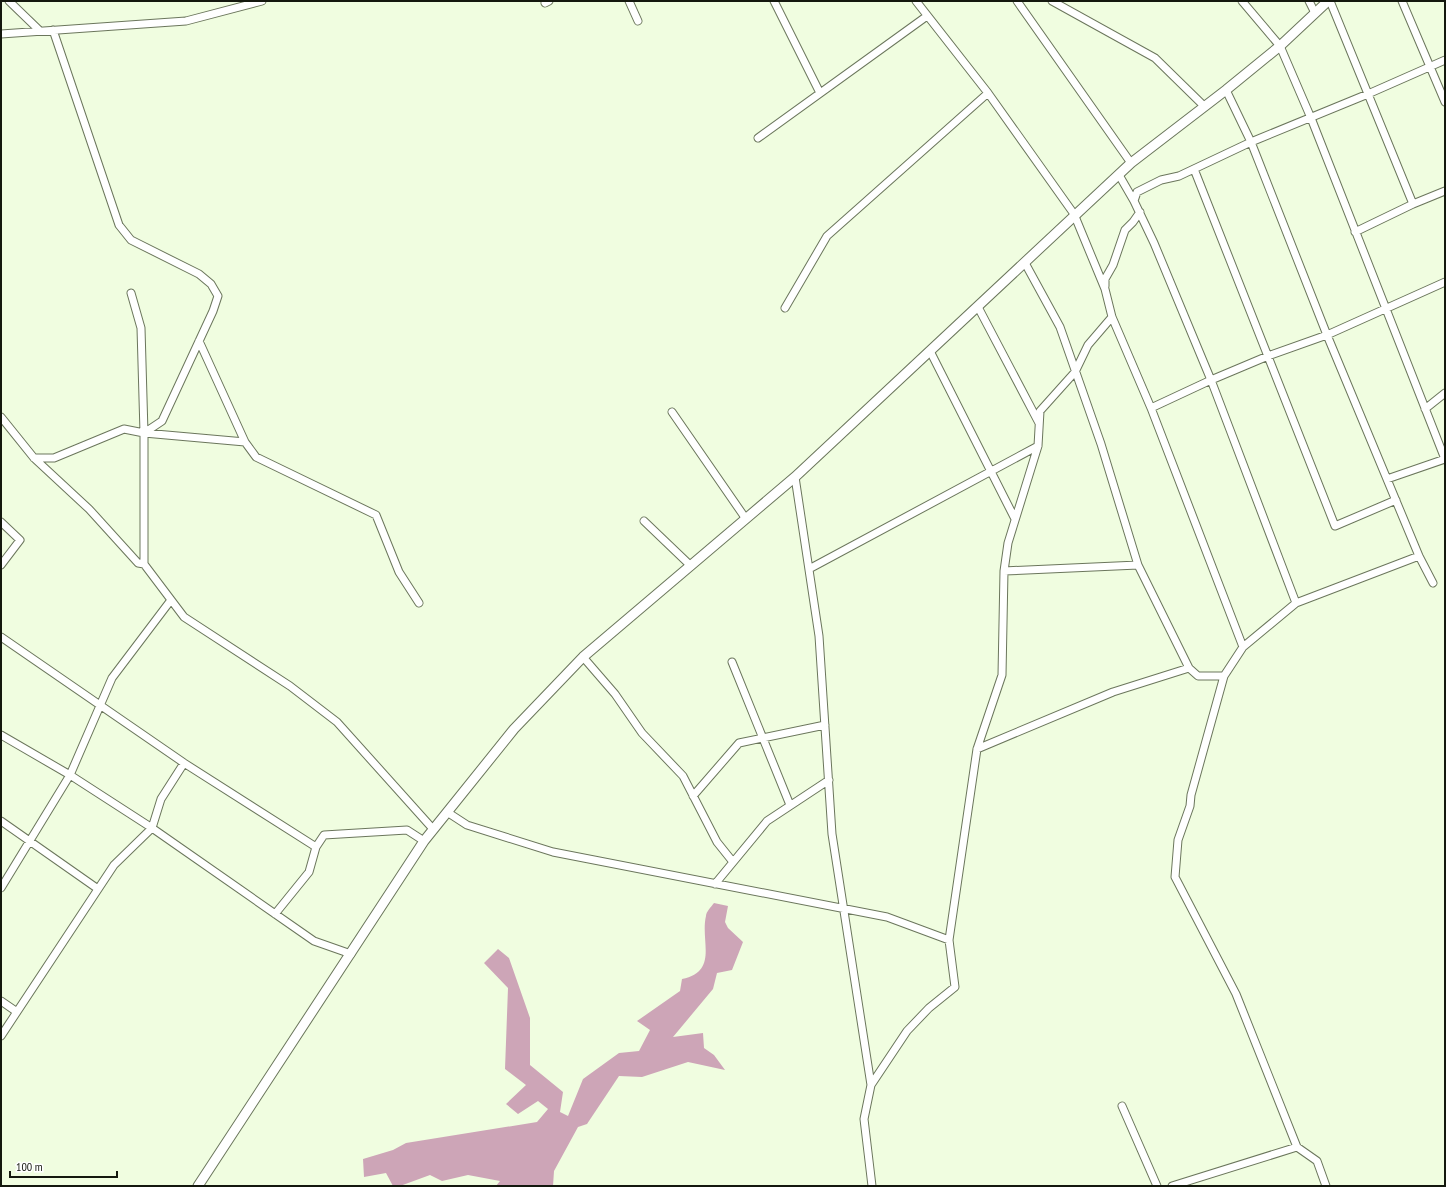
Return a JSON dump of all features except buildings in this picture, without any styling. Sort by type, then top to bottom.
[{"type":"street","points":[[9,1],[39,30]]},
{"type":"street","points":[[1,34],[39,30],[186,21],[262,1]]},
{"type":"street","points":[[629,1],[638,21]]},
{"type":"street","points":[[774,1],[820,93]]},
{"type":"street","points":[[916,1],[988,93],[1074,214],[1106,289]]},
{"type":"street","points":[[1017,1],[1131,163]]},
{"type":"street","points":[[1052,1],[1155,58],[1204,106]]},
{"type":"street","points":[[1242,1],[1280,46],[1311,118],[1445,459],[1387,479]]},
{"type":"street","points":[[1309,1],[1315,13]]},
{"type":"street","points":[[198,1186],[424,841],[514,729],[583,657],[795,477],[1025,263],[1074,214],[1131,163],[1226,90],[1280,46],[1329,1],[1413,204]]},
{"type":"street","points":[[1402,1],[1445,102]]},
{"type":"street","points":[[758,138],[927,16]]},
{"type":"street","points":[[53,30],[119,225],[131,240],[198,274],[211,284],[218,296],[213,311],[162,420],[144,433]]},
{"type":"street","points":[[1134,201],[1137,192],[1161,180],[1179,176],[1251,142],[1368,94],[1445,60]]},
{"type":"street","points":[[1226,90],[1251,142],[1327,335],[1419,556],[1433,583]]},
{"type":"street","points":[[785,308],[827,236],[988,93]]},
{"type":"street","points":[[1194,169],[1335,526],[1396,500]]},
{"type":"street","points":[[1119,175],[1140,212],[1211,380],[1296,603]]},
{"type":"street","points":[[1355,232],[1413,204],[1445,191]]},
{"type":"street","points":[[1140,212],[1133,222],[1124,230],[1113,265],[1105,279],[1112,317],[1151,408],[1243,647]]},
{"type":"street","points":[[1025,263],[1060,327],[1102,444],[1138,565],[1189,668],[1198,676],[1224,676]]},
{"type":"street","points":[[1151,408],[1211,380],[1268,356],[1327,335],[1445,282]]},
{"type":"street","points":[[131,293],[141,328],[144,433],[144,564],[184,618],[290,686],[337,722],[433,829]]},
{"type":"street","points":[[978,307],[1039,424]]},
{"type":"street","points":[[871,1085],[907,1031],[929,1008],[955,987],[949,940],[977,749],[1002,675],[1004,571],[1008,542],[1038,446],[1040,411],[1076,372],[1088,345],[1112,317]]},
{"type":"street","points":[[199,341],[245,442],[256,457],[376,515],[399,572],[419,603]]},
{"type":"street","points":[[930,351],[1015,520]]},
{"type":"street","points":[[1425,409],[1445,393]]},
{"type":"street","points":[[672,412],[746,519]]},
{"type":"street","points":[[1,417],[34,458],[89,509],[138,563],[144,564]]},
{"type":"street","points":[[34,458],[54,458],[124,429],[144,433],[245,442]]},
{"type":"street","points":[[809,570],[1038,446]]},
{"type":"street","points":[[795,477],[819,636],[832,834],[871,1085],[864,1119],[872,1186]]},
{"type":"street","points":[[644,521],[691,566]]},
{"type":"street","points":[[1,522],[20,540],[1,565]]},
{"type":"street","points":[[1326,1186],[1317,1161],[1297,1147],[1236,994],[1175,877],[1178,840],[1190,806],[1191,795],[1224,676],[1243,647],[1296,603],[1419,556]]},
{"type":"street","points":[[1004,571],[1138,565]]},
{"type":"street","points":[[1,888],[70,775],[112,678],[172,600]]},
{"type":"street","points":[[1,637],[184,764],[316,846]]},
{"type":"street","points":[[583,657],[616,694],[642,733],[683,776],[717,842],[732,862]]},
{"type":"street","points":[[732,662],[764,738],[790,806]]},
{"type":"street","points":[[977,749],[1113,692],[1189,668]]},
{"type":"street","points":[[694,796],[739,743],[825,725]]},
{"type":"street","points":[[1,735],[70,775],[152,828],[314,941],[351,954]]},
{"type":"street","points":[[1,1036],[114,865],[152,828],[161,800],[184,764]]},
{"type":"street","points":[[715,884],[767,821],[829,780]]},
{"type":"street","points":[[447,812],[468,825],[553,852],[887,917],[949,940]]},
{"type":"street","points":[[1,821],[98,889]]},
{"type":"street","points":[[275,914],[308,872],[316,846],[324,835],[407,830],[424,841]]},
{"type":"street","points":[[1,1001],[17,1012]]},
{"type":"street","points":[[1122,1106],[1156,1186]]},
{"type":"street","points":[[1172,1186],[1297,1147]]},
{"type":"shaded area","points":[[714,903],[728,906],[725,922],[728,928],[743,942],[732,970],[717,973],[713,989],[673,1037],[703,1033],[704,1048],[714,1055],[725,1070],[688,1062],[642,1077],[619,1076],[587,1124],[578,1127],[554,1171],[553,1186],[496,1186],[500,1181],[468,1175],[442,1181],[430,1175],[400,1186],[393,1186],[386,1173],[364,1177],[363,1159],[393,1150],[406,1143],[537,1122],[548,1109],[538,1101],[518,1114],[506,1104],[526,1085],[505,1069],[508,988],[484,963],[498,949],[509,958],[530,1018],[530,1065],[563,1092],[560,1112],[568,1116],[583,1079],[619,1053],[639,1051],[650,1030],[637,1021],[680,991],[682,979],[693,975],[701,969],[706,954],[706,914]]}]
